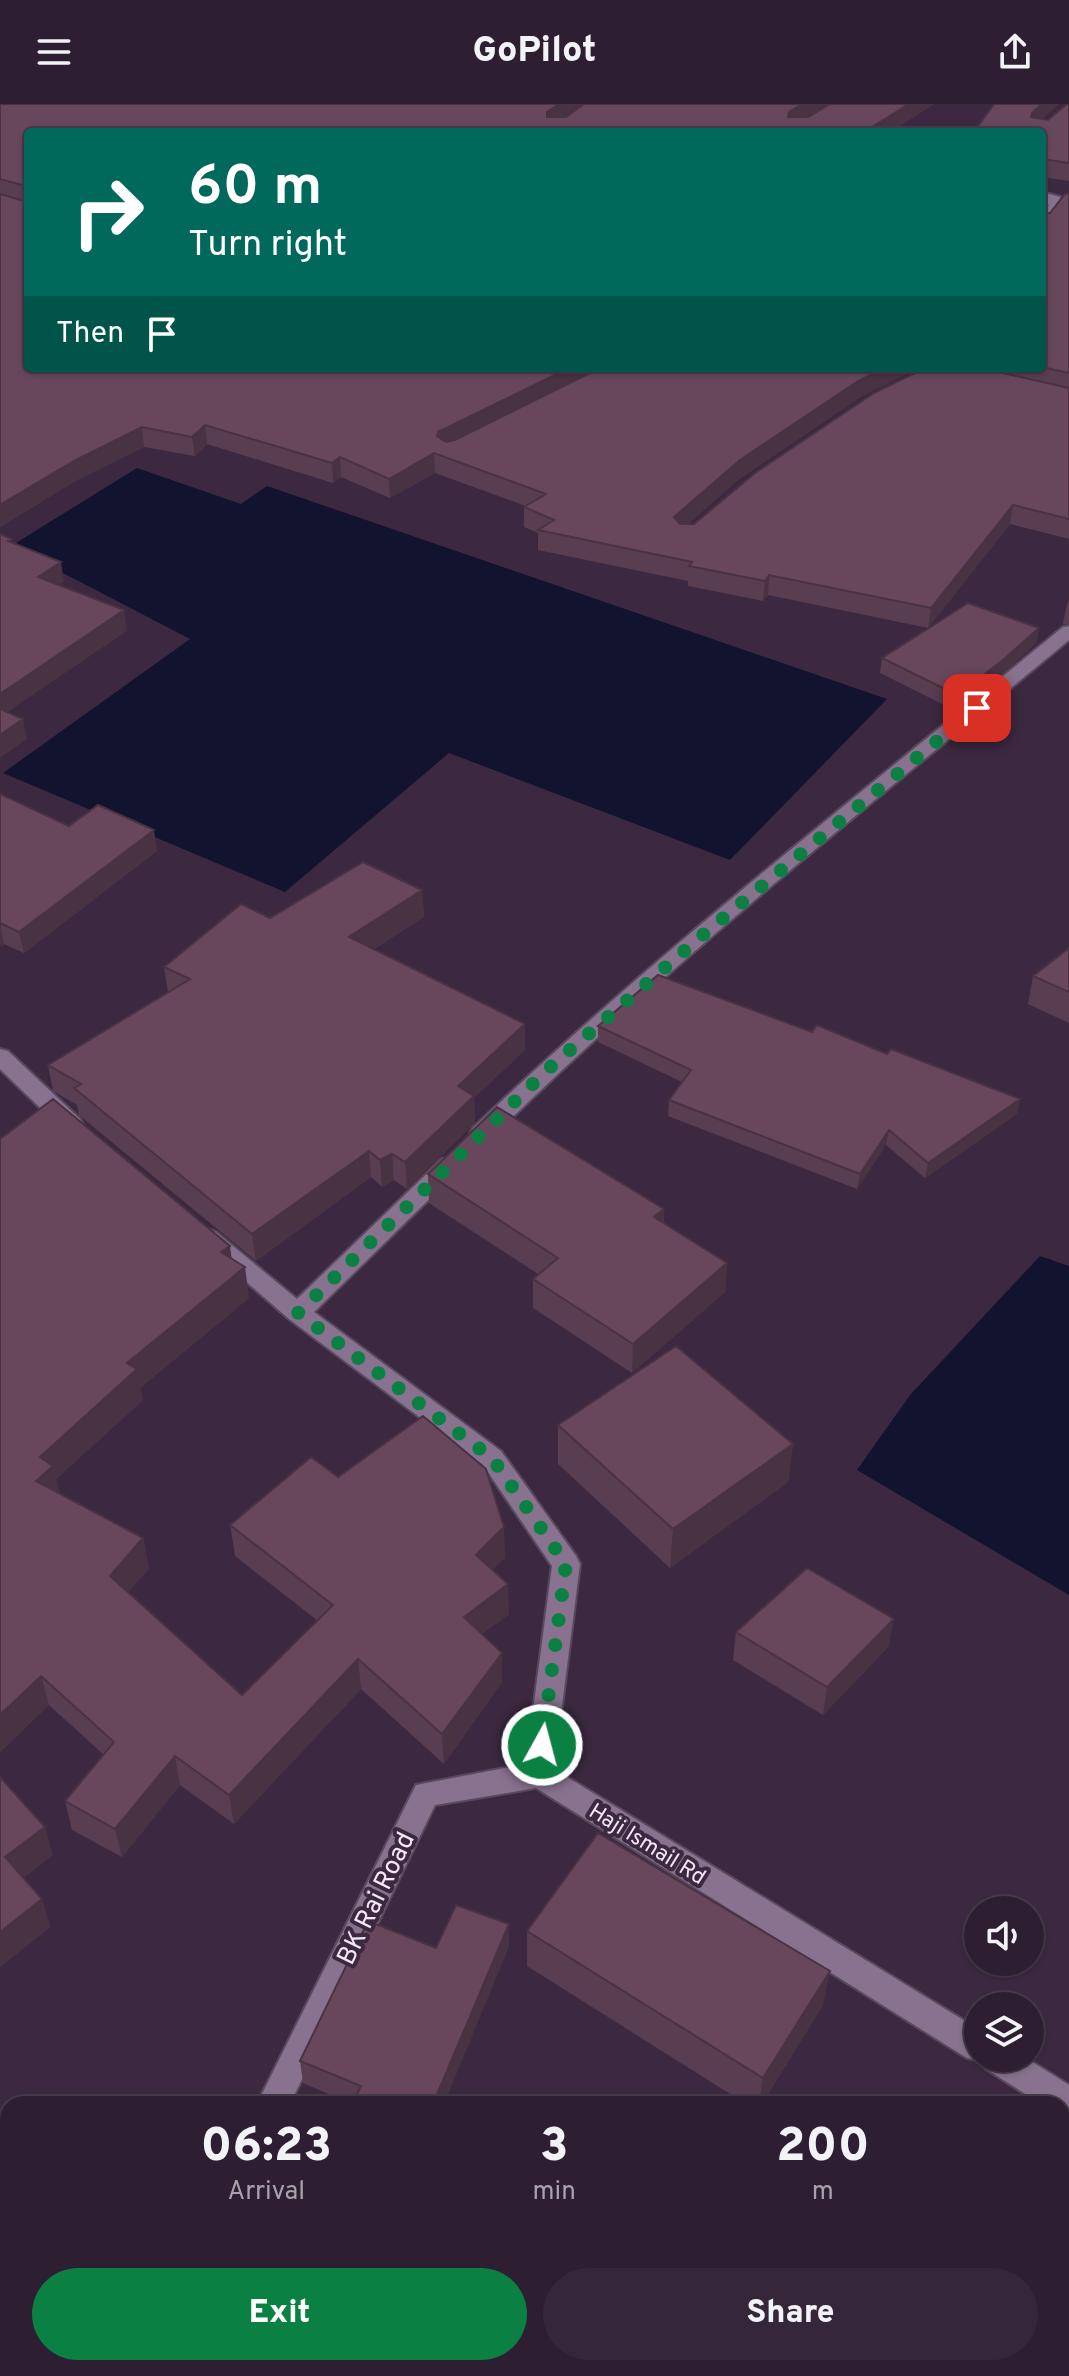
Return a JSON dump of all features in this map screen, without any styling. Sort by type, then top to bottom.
[{"type":"street","points":[[1046,197],[1055,200],[1056,205],[1046,219]]},
{"type":"street","points":[[298,1313],[547,1070],[698,939],[1069,631]]},
{"type":"street","points":[[0,1056],[53,1119],[95,1144]]},
{"type":"street","points":[[190,1223],[298,1313],[492,1458],[566,1564],[539,1775]]},
{"type":"street","name":"Haji Ismail Rd","points":[[539,1775],[964,2038]]},
{"type":"street","name":"BK Rai Road","points":[[277,2096],[426,1794],[539,1775]]},
{"type":"street","points":[[1019,2072],[1058,2096]]},
{"type":"shaded area","points":[[137,468],[241,504],[267,486],[887,699],[730,860],[449,753],[285,892],[3,773],[190,639],[11,546]]},
{"type":"shaded area","points":[[1040,1256],[1069,1266],[1069,1595],[857,1470],[910,1395]]},
{"type":"building","points":[[0,104],[559,104],[547,112],[547,117],[566,117],[584,104],[802,104],[789,112],[788,117],[808,117],[830,104],[909,104],[870,128],[24,128],[24,185],[0,179]]},
{"type":"building","points":[[994,104],[1042,104],[1031,117],[1048,120],[1069,104],[1069,163],[1046,160],[1046,128],[977,128]]},
{"type":"building","points":[[1069,193],[1069,373],[1046,368],[1046,213],[1050,213]]},
{"type":"building","points":[[0,194],[24,201],[24,372],[561,372],[438,432],[437,436],[446,442],[592,372],[876,372],[740,460],[674,517],[680,524],[694,524],[755,473],[874,393],[917,372],[999,372],[1069,388],[1069,519],[1013,505],[931,608],[769,575],[765,581],[689,566],[692,562],[538,530],[554,520],[524,507],[546,494],[434,453],[389,479],[340,457],[332,463],[205,425],[192,437],[142,427],[74,461],[0,505]]},
{"type":"building","points":[[0,534],[12,539],[8,541],[61,562],[38,577],[124,610],[0,694]]},
{"type":"building","points":[[968,603],[1039,628],[957,695],[882,658]]},
{"type":"building","points":[[0,709],[23,719],[0,735]]},
{"type":"building","points":[[0,794],[69,826],[98,805],[154,830],[19,932],[0,923]]},
{"type":"building","points":[[363,862],[422,890],[349,937],[525,1024],[458,1086],[474,1096],[405,1162],[392,1154],[380,1160],[369,1151],[252,1234],[74,1088],[81,1084],[48,1065],[190,979],[164,967],[241,904],[270,918]]},
{"type":"building","points":[[1069,948],[1069,992],[1033,976]]},
{"type":"building","points":[[658,975],[812,1032],[817,1025],[887,1054],[891,1049],[1020,1099],[928,1163],[889,1130],[860,1174],[669,1100],[691,1070],[598,1026]]},
{"type":"building","points":[[53,1099],[230,1246],[221,1252],[245,1267],[127,1363],[137,1369],[40,1457],[53,1466],[36,1481],[143,1538],[110,1576],[242,1695],[333,1605],[230,1525],[311,1457],[338,1477],[423,1416],[486,1469],[504,1527],[476,1555],[508,1584],[464,1617],[502,1653],[442,1734],[358,1659],[229,1795],[175,1756],[115,1829],[65,1801],[114,1742],[41,1676],[0,1715],[0,1139]]},
{"type":"building","points":[[497,1107],[664,1209],[654,1217],[727,1263],[633,1344],[533,1279],[558,1258],[428,1174]]},
{"type":"building","points":[[676,1346],[793,1444],[673,1529],[558,1425]]},
{"type":"building","points":[[807,1568],[894,1619],[827,1687],[736,1632]]},
{"type":"building","points":[[0,1777],[45,1827],[5,1857],[42,1899],[0,1932]]},
{"type":"building","points":[[598,1833],[830,1971],[763,2078],[527,1931]]},
{"type":"building","points":[[456,1905],[509,1924],[436,2096],[356,2096],[361,2086],[300,2061],[368,1921],[436,1948]]},
{"type":"route","points":[[542,1745],[566,1564],[492,1458],[298,1313],[547,1070],[698,939],[977,708]]}]
